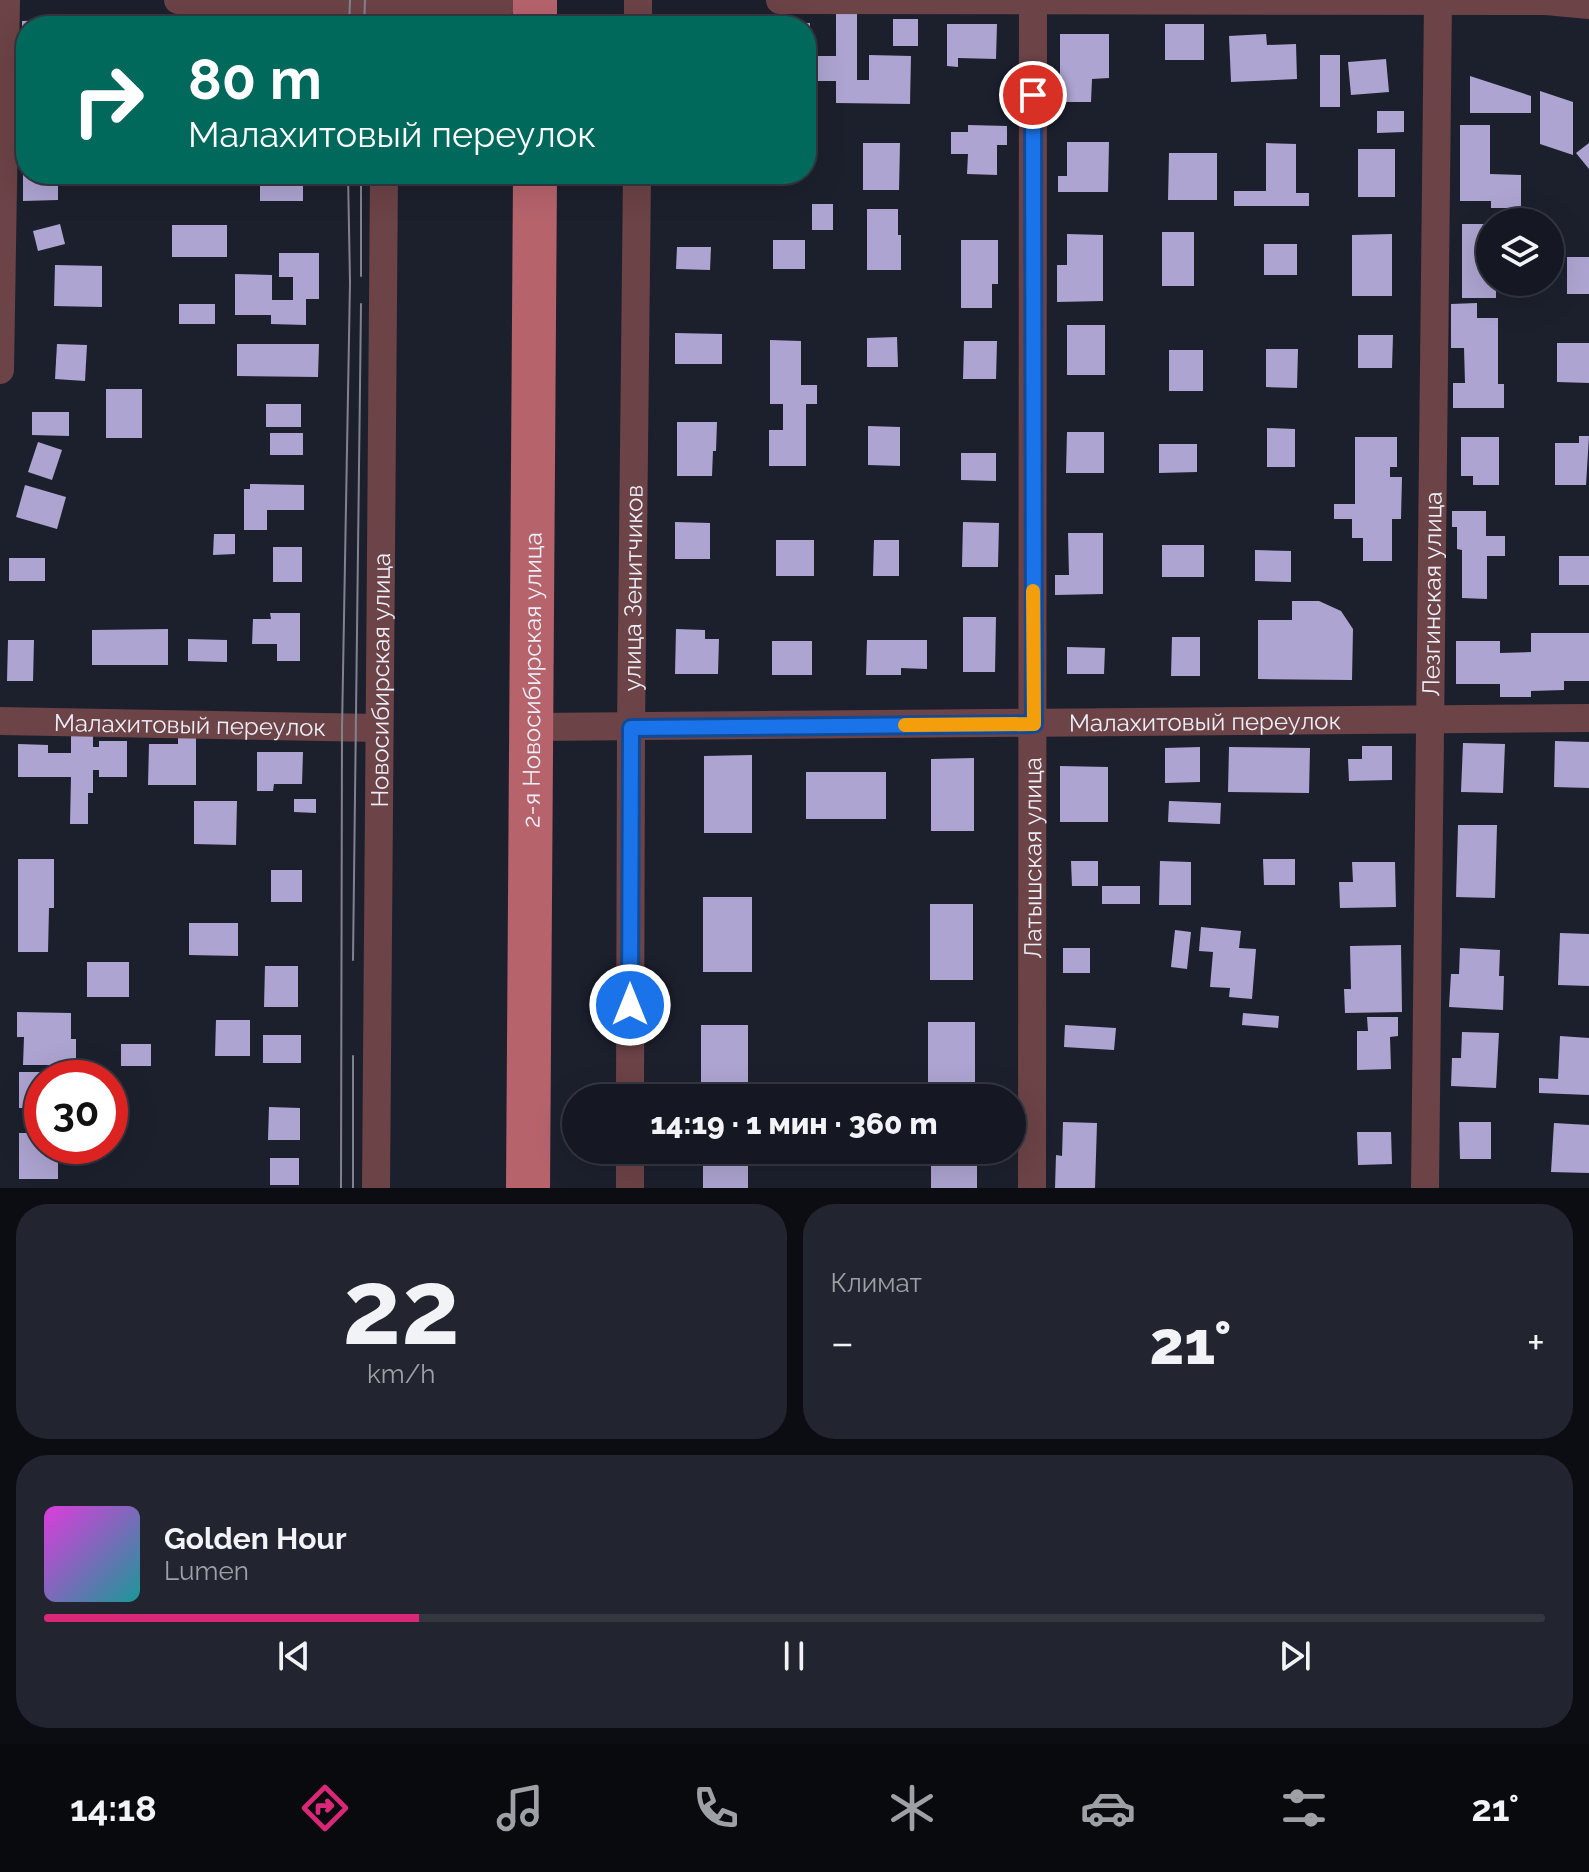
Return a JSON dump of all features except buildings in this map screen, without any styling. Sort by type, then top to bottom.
[{"type":"main road","name":"2-я Новосибирская улица","points":[[528,1188],[535,184]]},
{"type":"street","points":[[0,370],[6,0]]},
{"type":"street","points":[[178,0],[387,9],[509,0]]},
{"type":"street","points":[[780,0],[1546,1],[1589,5]]},
{"type":"street","name":"Латышская улица","points":[[1032,1188],[1033,1]]},
{"type":"street","name":"Лезгинская улица","points":[[1425,1188],[1438,1]]},
{"type":"street","name":"Новосибирская улица","points":[[376,1188],[384,184]]},
{"type":"street","name":"улица Зенитчиков","points":[[630,1084],[637,184]]},
{"type":"street","name":"Малахитовый переулок","points":[[533,727],[1589,718]]},
{"type":"street","name":"Малахитовый переулок","points":[[0,721],[378,728]]},
{"type":"street","points":[[630,1164],[630,1188]]},
{"type":"tram line","points":[[349,16],[350,0]]},
{"type":"tram line","points":[[364,16],[365,0]]},
{"type":"tram line","points":[[341,1188],[342,729],[350,282],[348,184]]},
{"type":"tram line","points":[[361,184],[361,276]]},
{"type":"tram line","points":[[353,960],[361,304]]},
{"type":"tram line","points":[[353,1056],[353,1188]]},
{"type":"slow traffic","points":[[905,725],[1034,724],[1033,591]]},
{"type":"route","points":[[630,1005],[631,728],[1034,724],[1033,95]]}]
